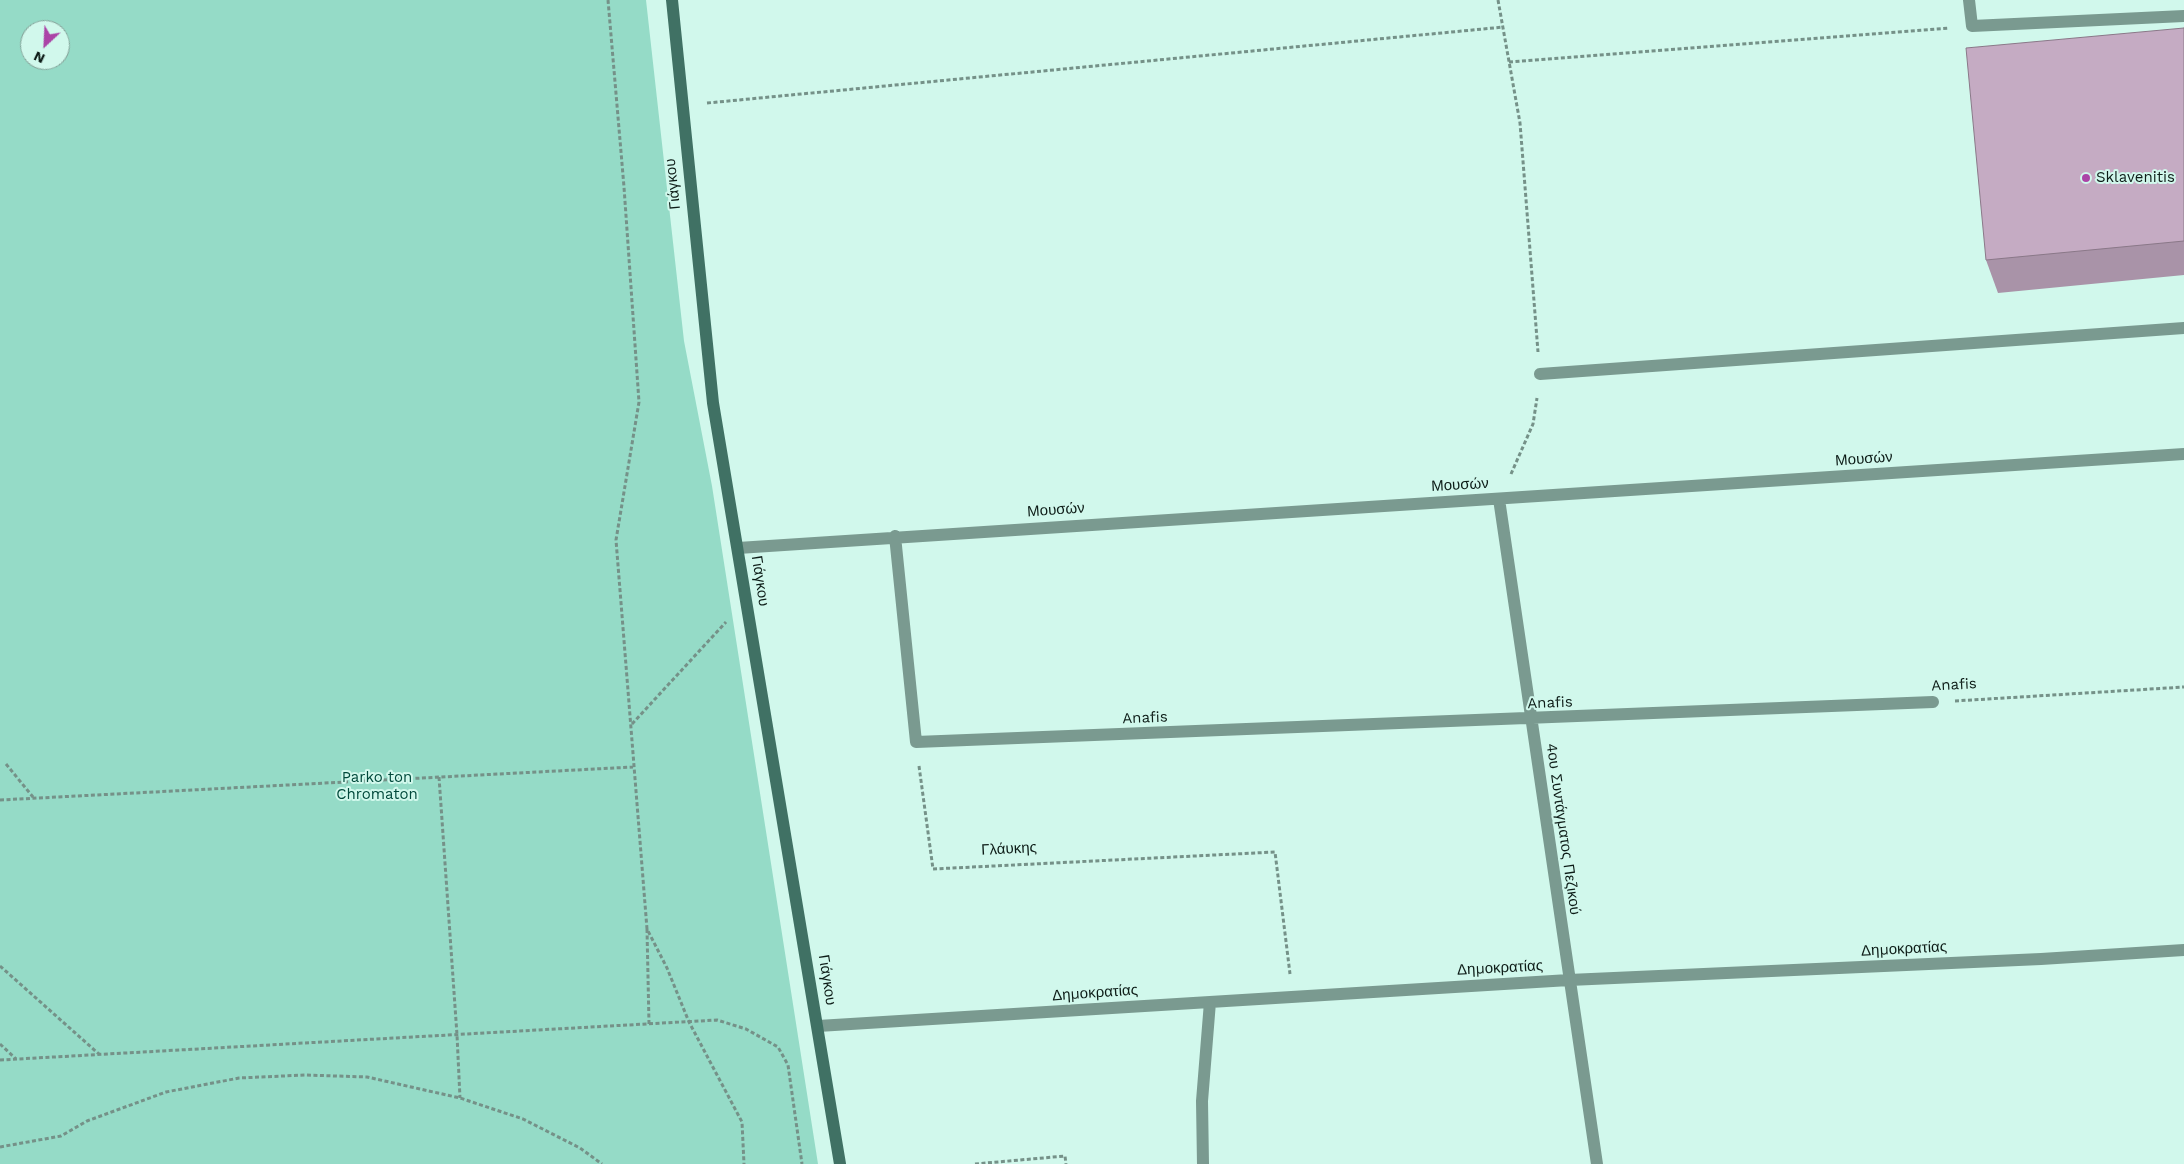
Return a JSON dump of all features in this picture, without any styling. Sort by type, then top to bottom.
[{"type":"street","name":"Γιάγκου","points":[[672,0],[681,106],[713,403],[840,1164]]},
{"type":"street","points":[[1969,0],[1972,26],[2184,16]]},
{"type":"street","points":[[1540,374],[1978,341],[2184,328]]},
{"type":"street","name":"Μουσών","points":[[738,548],[895,536],[2184,454]]},
{"type":"street","name":"4ου Συντάγματος Πεζικού","points":[[1499,499],[1569,980],[1598,1164]]},
{"type":"street","points":[[895,536],[916,742]]},
{"type":"street","name":"Anafis","points":[[916,742],[1531,720],[1933,702]]},
{"type":"street","name":"Δημοκρατίας","points":[[818,1026],[1569,980],[2031,959],[2184,950]]},
{"type":"street","points":[[1203,1164],[1202,1100],[1210,1002]]},
{"type":"path","points":[[608,0],[624,187],[639,402],[616,540],[647,929],[648,1024]]},
{"type":"path","points":[[1498,0],[1520,123],[1540,374],[1533,424],[1499,499]]},
{"type":"path","points":[[1509,62],[1972,26]]},
{"type":"path","points":[[681,106],[1504,27]]},
{"type":"path","points":[[631,725],[746,600]]},
{"type":"path","name":"Anafis","points":[[1933,702],[2184,687]]},
{"type":"path","name":"Γλάυκης","points":[[916,742],[933,868],[1275,852],[1293,997]]},
{"type":"path","points":[[6,764],[33,798]]},
{"type":"path","points":[[0,800],[633,767]]},
{"type":"path","points":[[439,776],[460,1098]]},
{"type":"path","points":[[647,929],[667,968],[689,1022],[742,1122],[744,1164]]},
{"type":"path","points":[[0,966],[100,1055]]},
{"type":"path","points":[[0,1060],[717,1020],[746,1029],[778,1047],[788,1065],[802,1164]]},
{"type":"path","points":[[0,1044],[16,1059]]},
{"type":"path","points":[[0,1147],[61,1136],[87,1121],[166,1092],[240,1078],[305,1074],[367,1077],[460,1098],[522,1119],[580,1148],[602,1164]]},
{"type":"path","points":[[975,1164],[1066,1156],[1066,1164]]},
{"type":"green space","name":"Parko ton Chromaton","points":[[0,0],[646,0],[684,341],[712,486],[818,1164],[0,1164]]},
{"type":"building","name":"Sklavenitis","points":[[2184,28],[2184,241],[1986,260],[1966,48]]},
{"type":"place","name":"Sklavenitis","points":[[2086,178]]}]
